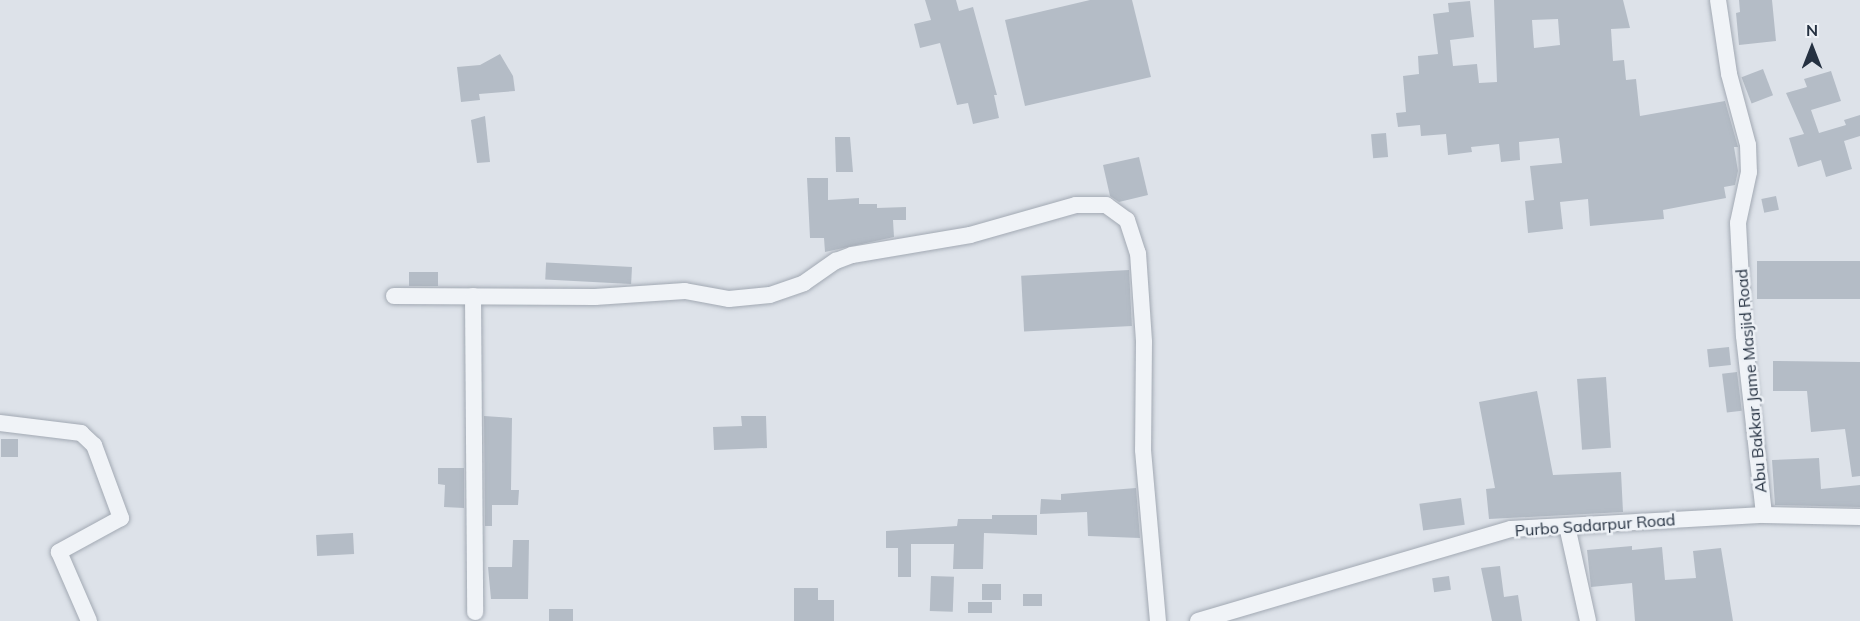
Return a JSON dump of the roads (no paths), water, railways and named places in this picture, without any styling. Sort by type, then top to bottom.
[{"type":"street","name":"Abu Bakkar Jame Masjid Road","points":[[1718,0],[1729,74],[1748,145],[1749,172],[1738,223],[1744,336],[1764,514]]},
{"type":"street","points":[[394,297],[595,297],[685,291],[729,299],[770,296],[804,283],[836,261],[852,255],[970,235],[1076,205],[1106,205],[1126,220],[1138,253],[1144,342],[1143,450],[1158,621]]},
{"type":"street","points":[[473,296],[475,612]]},
{"type":"street","points":[[0,423],[81,433],[94,445],[121,518],[59,552],[89,621]]},
{"type":"street","name":"Purbo Sadarpur Road","points":[[1198,621],[1511,529],[1764,514],[1860,517]]},
{"type":"street","points":[[1567,526],[1588,621]]}]
